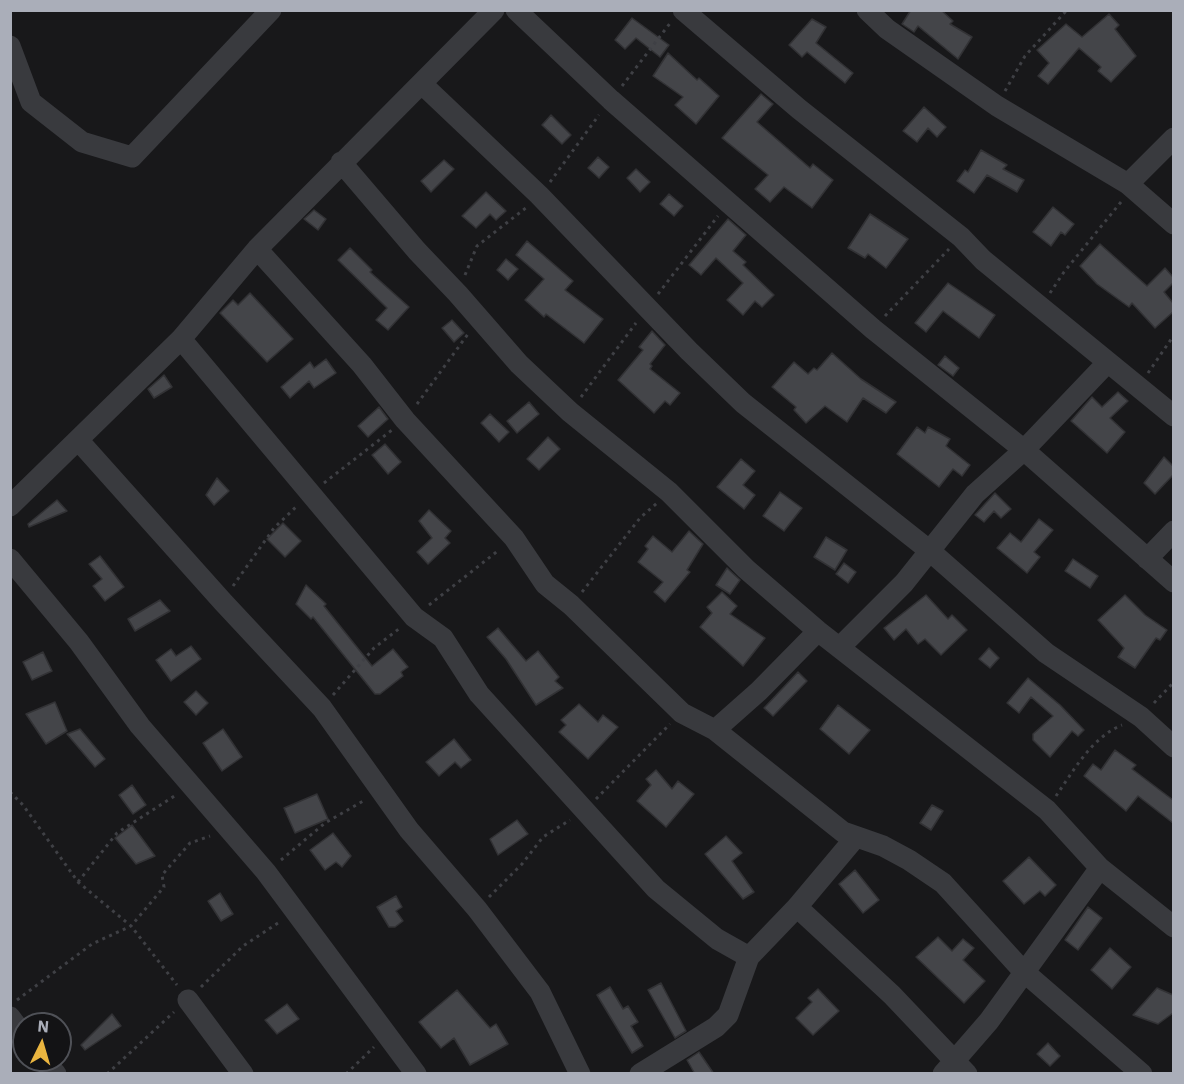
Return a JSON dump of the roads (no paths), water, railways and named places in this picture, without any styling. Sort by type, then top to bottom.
[{"type":"street","points":[[10,46],[31,102],[82,142],[132,157],[272,10]]},
{"type":"street","points":[[10,506],[181,339],[257,249],[494,10]]},
{"type":"street","points":[[516,10],[611,100],[873,329],[1024,450],[1173,582]]},
{"type":"street","points":[[867,10],[887,29],[997,106],[1128,184],[1173,224]]},
{"type":"street","points":[[678,15],[960,237],[1041,308],[1107,363],[1140,386],[1173,416]]},
{"type":"street","points":[[423,84],[539,195],[689,351],[743,403],[930,551],[1046,653],[1141,717],[1173,747]]},
{"type":"street","points":[[1128,184],[1173,138]]},
{"type":"street","points":[[341,162],[417,251],[480,318],[519,364],[570,412],[669,492],[747,569],[818,631],[1047,810],[1100,868],[1173,927]]},
{"type":"street","points":[[257,249],[362,365],[405,420],[514,538],[545,584],[571,605],[682,712],[715,730],[834,825],[855,838],[892,851],[943,883],[1023,971],[1142,1074]]},
{"type":"street","points":[[181,339],[309,495],[414,617],[443,638],[479,694],[656,889],[717,939],[749,957]]},
{"type":"street","points":[[840,647],[904,583],[975,494],[1024,450],[1107,363]]},
{"type":"street","points":[[79,441],[223,602],[322,708],[409,830],[477,909],[540,992],[573,1055],[580,1074]]},
{"type":"street","points":[[1147,559],[1173,531]]},
{"type":"street","points":[[10,559],[79,642],[140,726],[193,784],[266,872],[416,1074]]},
{"type":"street","points":[[715,730],[759,691],[818,631]]},
{"type":"street","points":[[640,1074],[662,1068],[716,1027],[728,1015],[749,957],[796,907],[855,838]]},
{"type":"street","points":[[796,907],[892,995],[955,1070],[1023,971],[1100,868]]},
{"type":"street","points":[[188,1000],[243,1074]]}]
